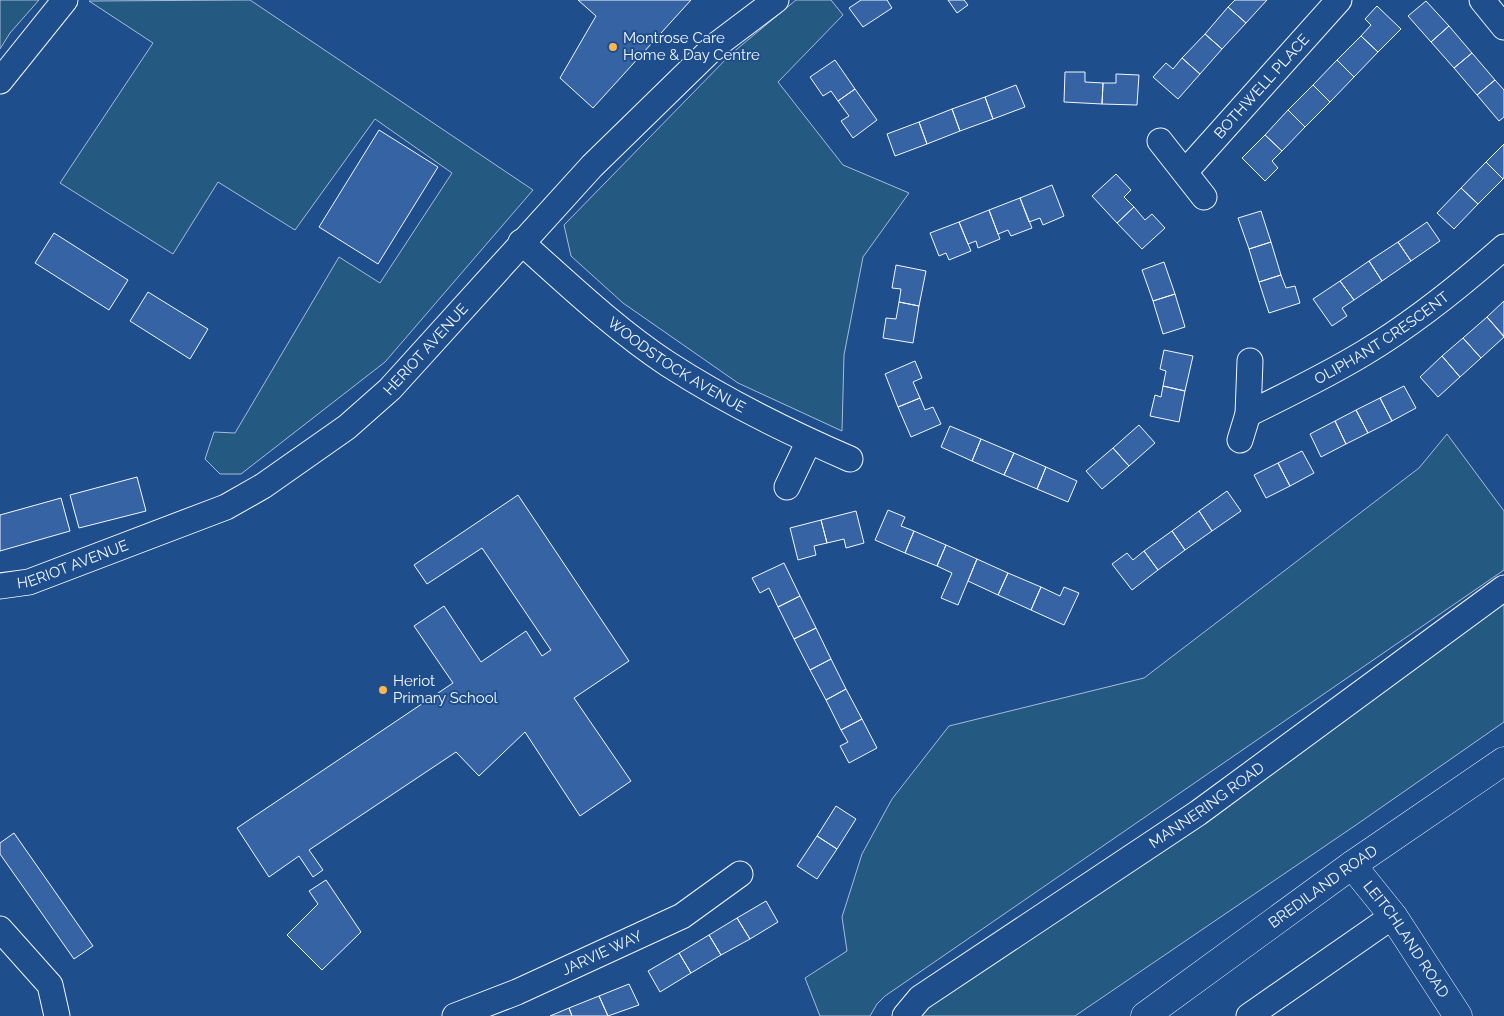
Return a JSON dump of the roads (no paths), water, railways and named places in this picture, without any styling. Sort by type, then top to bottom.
[{"type":"street","points":[[0,81],[64,0]]},
{"type":"street","name":"HERIOT AVENUE","points":[[0,586],[29,582],[194,521],[226,507],[263,486],[346,427],[390,389],[521,242],[592,166],[715,46],[776,0]]},
{"type":"street","name":"BOTHWELL PLACE","points":[[1185,172],[1339,0]]},
{"type":"street","points":[[1482,0],[1504,27]]},
{"type":"street","points":[[1160,141],[1204,197]]},
{"type":"street","name":"WOODSTOCK AVENUE","points":[[521,242],[616,326],[667,364],[809,441],[850,459]]},
{"type":"street","name":"OLIPHANT CRESCENT","points":[[1248,414],[1303,388],[1364,353],[1457,288],[1504,247]]},
{"type":"street","points":[[1240,440],[1248,414],[1250,361]]},
{"type":"street","points":[[787,487],[809,441]]},
{"type":"street","name":"MANNERING ROAD","points":[[905,1016],[920,998],[1198,813],[1504,588]]},
{"type":"street","name":"BREDILAND ROAD","points":[[1145,1016],[1352,865],[1504,761]]},
{"type":"street","name":"LEITCHLAND ROAD","points":[[1352,865],[1392,916],[1458,1016]]},
{"type":"street","name":"JARVIE WAY","points":[[455,1016],[517,992],[682,916],[740,874]]},
{"type":"street","points":[[1249,1016],[1392,916]]},
{"type":"street","points":[[0,929],[50,985],[57,1016]]},
{"type":"place","name":"Montrose Care Home & Day Centre","points":[[613,47]]},
{"type":"place","name":"Heriot Primary School","points":[[383,690]]}]
